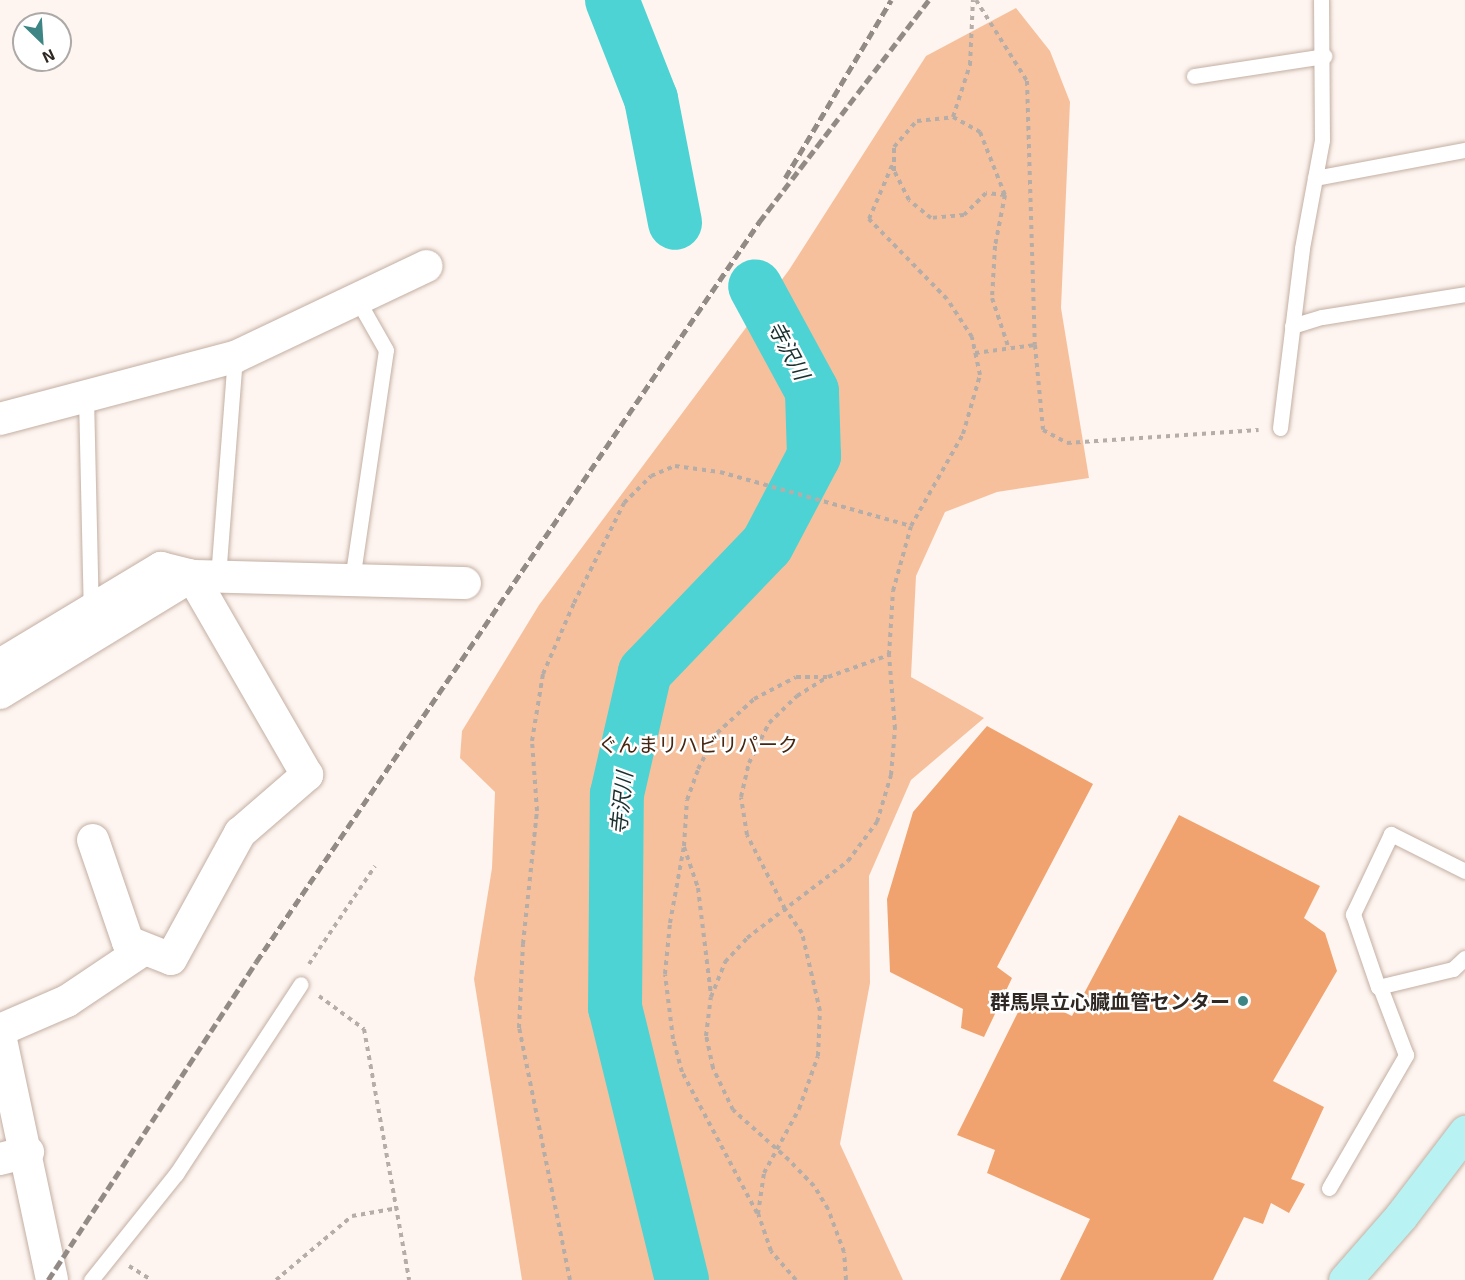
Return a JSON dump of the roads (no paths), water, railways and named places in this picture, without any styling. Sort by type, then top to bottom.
[{"type":"main road","points":[[1345,1280],[1401,1216],[1465,1132]]},
{"type":"street","points":[[0,419],[236,357],[427,266]]},
{"type":"street","points":[[0,665],[161,568],[205,577],[465,583]]},
{"type":"street","points":[[0,693],[205,577]]},
{"type":"street","points":[[93,840],[128,942],[143,950],[171,959],[240,833],[307,775],[205,577]]},
{"type":"street","points":[[0,1030],[68,1001],[143,950]]},
{"type":"street","points":[[0,1035],[14,1155],[52,1280]]},
{"type":"lane","points":[[1280,428],[1292,326],[1324,113],[1321,0]]},
{"type":"lane","points":[[1194,76],[1324,56]]},
{"type":"lane","points":[[1316,178],[1465,150]]},
{"type":"lane","points":[[1292,326],[1322,317],[1465,294]]},
{"type":"lane","points":[[352,580],[386,350],[357,299]]},
{"type":"lane","points":[[205,577],[236,357]]},
{"type":"lane","points":[[86,397],[91,610]]},
{"type":"lane","points":[[1329,1188],[1406,1055],[1353,914],[1391,834],[1465,871]]},
{"type":"lane","points":[[1380,987],[1453,969],[1465,958]]},
{"type":"lane","points":[[91,1280],[176,1174],[301,984]]},
{"type":"waterway","name":"寺沢川","points":[[612,0],[651,99],[675,223]]},
{"type":"waterway","name":"寺沢川","points":[[682,1280],[615,1008],[617,794],[645,672],[767,545],[814,456],[812,391],[755,286]]},
{"type":"railway","points":[[785,178],[891,0]]},
{"type":"railway","points":[[48,1280],[256,962],[759,222],[929,0]]},
{"type":"place","name":"群馬県立心臓血管センター","points":[[1243,1001]]},
{"type":"park label","name":"ぐんまリハビリパーク","points":[[698,744]]}]
